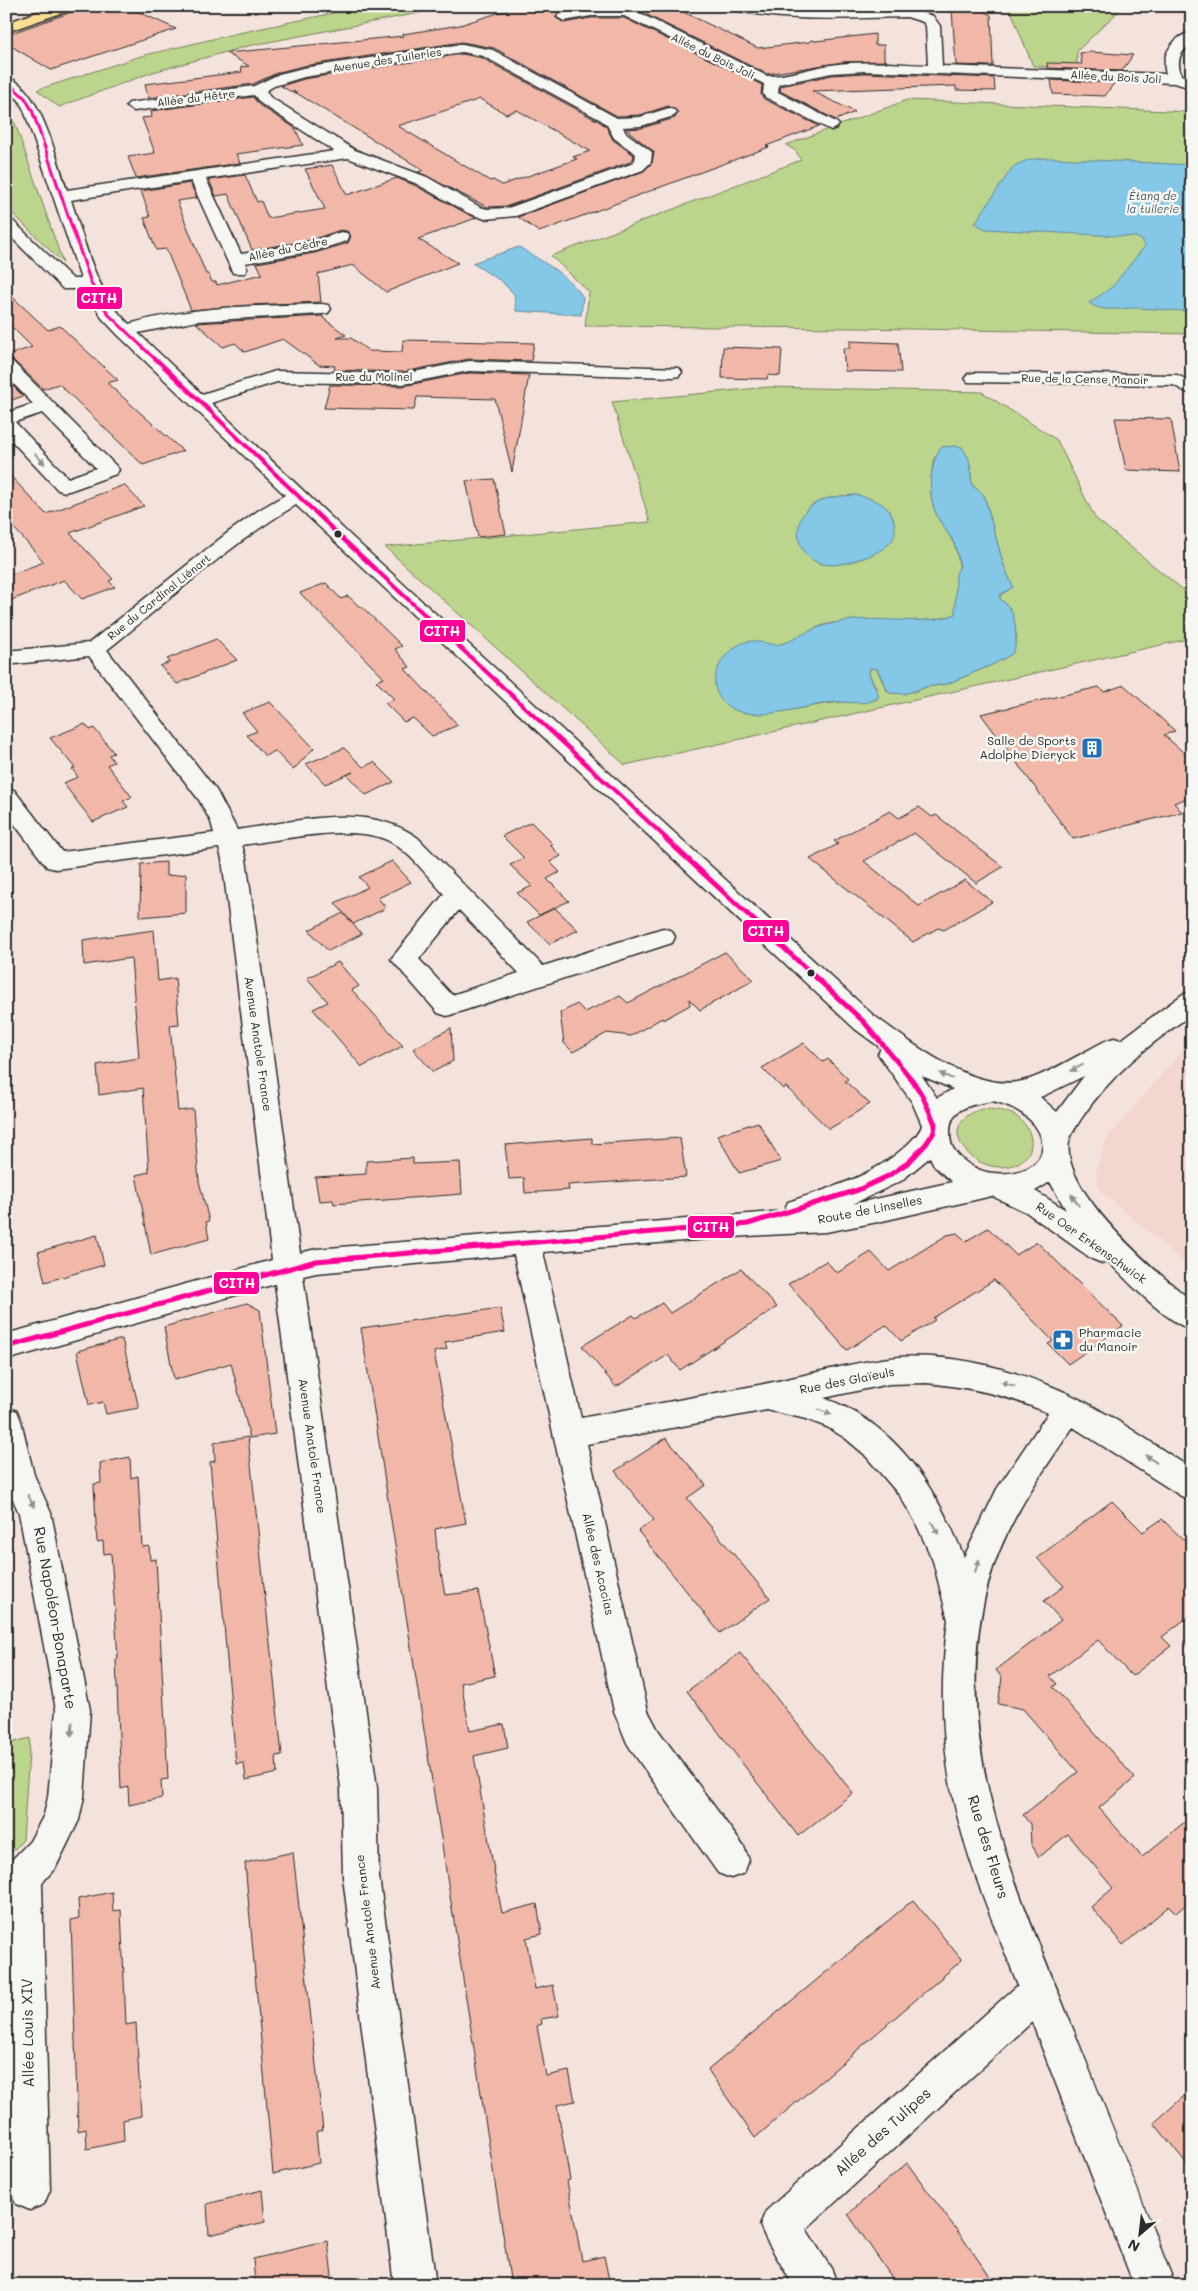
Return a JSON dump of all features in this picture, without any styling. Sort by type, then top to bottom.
[{"type":"main road","points":[[6,22],[53,6]]},
{"type":"main road","points":[[6,28],[68,6]]},
{"type":"street","points":[[735,6],[762,12],[792,14],[899,13],[923,16],[932,21],[935,69]]},
{"type":"street","points":[[564,17],[591,12],[633,9]]},
{"type":"street","name":"Allée du Bois Joli","points":[[633,9],[634,18],[750,75],[772,81],[847,68],[935,69],[1177,79],[1192,84]]},
{"type":"street","points":[[1177,79],[1173,74],[1170,56],[1192,36]]},
{"type":"street","name":"Avenue des Tuileries","points":[[470,48],[488,53],[606,117],[613,123],[619,135],[644,152],[645,158],[641,164],[506,214],[489,214],[474,210],[430,184],[349,153],[265,100],[258,90],[272,81],[286,77],[356,64],[470,48]]},
{"type":"street","points":[[6,81],[28,102],[92,283],[103,308],[124,331],[297,496],[864,1022],[919,1063],[954,1079],[1031,1104],[1052,1127],[1055,1147]]},
{"type":"street","points":[[772,81],[770,94],[831,125]]},
{"type":"street","name":"Allée du Hêtre","points":[[134,106],[258,90]]},
{"type":"street","points":[[613,123],[641,121],[669,113]]},
{"type":"street","name":"Avenue des Tuileries","points":[[62,196],[349,153]]},
{"type":"street","name":"Allée du Cèdre","points":[[197,177],[237,264],[314,246],[342,237]]},
{"type":"street","points":[[6,223],[69,284],[92,283]]},
{"type":"street","points":[[124,331],[153,322],[184,316],[322,309]]},
{"type":"street","points":[[6,365],[108,470],[65,486],[6,424]]},
{"type":"street","name":"Rue du Molinel","points":[[197,401],[276,376],[402,379],[413,378],[443,368],[470,366],[673,372]]},
{"type":"street","name":"Rue de la Cense Manoir","points":[[974,378],[1177,380],[1192,390]]},
{"type":"street","points":[[6,419],[45,406]]},
{"type":"street","name":"Rue du Cardinal Liénart","points":[[6,658],[95,649],[233,538],[259,519],[297,496]]},
{"type":"street","name":"Avenue Anatole France","points":[[95,649],[220,814],[234,859],[287,1267],[359,1788],[362,1877],[415,2285]]},
{"type":"street","points":[[6,796],[56,861],[229,840],[337,824],[378,828],[405,839],[538,978]]},
{"type":"street","points":[[458,894],[404,959],[447,1006],[663,937]]},
{"type":"street","points":[[864,1022],[913,1081],[923,1096],[935,1128],[936,1146],[950,1165],[964,1176],[995,1186],[1016,1185],[1036,1178],[1050,1164],[1070,1111],[1091,1083],[1152,1030],[1192,1001]]},
{"type":"street","points":[[935,1128],[943,1109],[952,1101],[970,1093],[999,1093],[1043,1085],[1152,1030]]},
{"type":"street","name":"Route de Linselles","points":[[748,1224],[834,1199],[878,1181],[916,1156],[935,1128]]},
{"type":"street","name":"Rue Oer Erkenschwick","points":[[1055,1147],[1063,1180],[1078,1205],[1119,1252],[1155,1288]]},
{"type":"street","name":"Route de Linselles","points":[[6,1347],[287,1267],[330,1259],[835,1218],[878,1211],[995,1186]]},
{"type":"street","name":"Rue Oer Erkenschwick","points":[[995,1186],[1045,1210],[1155,1288],[1192,1318]]},
{"type":"street","name":"Allée des Acacias","points":[[526,1242],[631,1711],[639,1731],[646,1742],[731,1860]]},
{"type":"street","name":"Rue des Glaïeuls","points":[[568,1434],[761,1398],[889,1371],[926,1370],[966,1374],[1000,1382],[1037,1394],[1069,1408],[1192,1486]]},
{"type":"street","points":[[761,1398],[788,1401],[829,1413],[855,1427],[875,1444],[900,1472],[940,1537],[951,1564],[960,1601],[963,1631]]},
{"type":"street","name":"Rue des Fleurs","points":[[1069,1408],[1024,1473],[992,1528],[970,1587],[963,1631],[959,1687],[964,1748],[971,1797],[987,1854],[1038,1992],[1155,2285]]},
{"type":"street","name":"Rue Napoléon-Bonaparte","points":[[6,1421],[18,1475],[36,1513],[73,1710],[66,1797],[61,1820],[43,1854],[14,1882]]},
{"type":"street","name":"Allée Louis XIV","points":[[14,1882],[25,1902],[30,2190]]},
{"type":"street","name":"Allée des Tulipes","points":[[817,2285],[780,2225],[1038,1992]]},
{"type":"shaded area","points":[[1192,1040],[1192,1269],[1099,1190],[1096,1171],[1107,1138]]},
{"type":"green space","points":[[367,6],[455,6],[248,46],[153,72],[59,107],[37,90],[141,56]]},
{"type":"green space","points":[[1009,6],[1124,6],[1077,51],[1077,68],[1033,66]]},
{"type":"green space","points":[[907,100],[1192,112],[1192,334],[856,328],[585,326],[589,292],[551,256],[801,160],[796,151],[786,145]]},
{"type":"green space","points":[[6,106],[16,126],[63,263],[6,207]]},
{"type":"green space","points":[[769,387],[982,392],[1057,440],[1095,518],[1192,597],[1192,638],[625,765],[385,547],[650,522],[612,402]],"holes":[[[955,446],[965,454],[969,462],[972,485],[984,495],[1003,563],[1013,587],[1000,595],[1000,599],[1010,608],[1017,639],[994,664],[947,684],[926,687],[915,692],[886,690],[877,669],[870,668],[869,674],[877,689],[877,699],[872,701],[838,702],[769,713],[744,712],[732,709],[733,649],[739,645],[750,643],[777,645],[791,641],[826,624],[930,620],[955,614],[959,588],[958,558],[953,542],[934,509],[931,487],[934,458]],[[857,495],[885,547],[853,561],[835,564],[818,563],[806,510],[824,500]]]},
{"type":"green space","points":[[983,1109],[998,1110],[1019,1118],[1031,1138],[1029,1152],[1025,1158],[1018,1163],[1002,1167],[987,1165],[974,1158],[964,1149],[959,1138],[959,1126],[967,1116]]},
{"type":"green space","points":[[30,1738],[23,1840],[14,1850],[6,1853],[6,1744]]},
{"type":"water","name":"Étang de la tuilerie","points":[[1055,158],[1192,165],[1192,311],[1140,308],[1107,309],[1089,303],[1112,287],[1145,246],[1143,241],[1136,237],[985,229],[975,223],[1012,168],[1027,160]]},
{"type":"water","points":[[519,247],[554,269],[577,289],[583,297],[581,315],[516,311],[514,294],[501,281],[472,263]]},
{"type":"water","points":[[941,447],[962,447],[969,459],[972,485],[984,495],[1003,563],[1013,587],[1000,595],[1000,599],[1011,611],[1015,623],[1016,638],[1012,654],[994,664],[947,684],[926,687],[904,694],[889,693],[877,669],[870,668],[869,674],[879,696],[865,702],[835,702],[789,711],[755,714],[740,712],[727,706],[716,691],[715,677],[724,657],[741,644],[751,641],[781,644],[817,628],[848,621],[864,619],[932,620],[955,614],[956,574],[960,566],[954,543],[941,523],[932,502],[931,474]]},
{"type":"water","points":[[857,495],[872,499],[888,509],[894,521],[895,531],[892,540],[883,549],[874,554],[847,563],[828,565],[811,559],[801,546],[799,538],[798,529],[804,513],[815,503],[838,496]]},
{"type":"building","points":[[89,6],[126,6],[176,29],[51,70],[6,43],[6,35]]},
{"type":"building","points":[[520,6],[590,6],[559,12],[555,17],[564,23],[591,18],[624,18],[762,85],[761,94],[764,99],[819,126],[766,146],[769,147],[539,232],[518,217],[644,171],[652,163],[654,152],[626,129],[642,128],[675,118],[678,112],[668,106],[640,115],[617,116],[494,48],[462,42],[303,66],[279,72],[253,84],[148,98],[145,84],[242,72],[241,67],[249,66],[226,53],[404,36],[403,34],[460,25]]},
{"type":"building","points":[[647,6],[671,6],[758,48],[809,42],[811,40],[875,34],[875,45],[884,45],[884,60],[887,61],[843,62],[767,74],[641,12]]},
{"type":"building","points":[[973,6],[991,15],[993,66],[956,65],[952,10]]},
{"type":"building","points":[[1080,53],[1133,55],[1122,71],[1048,68],[1047,63],[1082,64]]},
{"type":"building","points":[[462,54],[482,58],[600,122],[606,126],[613,140],[634,155],[630,162],[508,206],[487,207],[418,172],[423,170],[293,91],[295,94],[281,86],[304,79]],"holes":[[[480,99],[506,114],[517,110],[590,151],[573,157],[577,159],[502,185],[493,180],[490,181],[398,126]]]},
{"type":"building","points":[[865,73],[994,78],[995,91],[956,90],[956,86],[812,91],[855,112],[836,120],[780,91],[781,86],[832,75]]},
{"type":"building","points":[[1051,80],[1114,83],[1105,96],[1053,94]]},
{"type":"building","points":[[253,97],[259,105],[295,128],[303,145],[236,154],[240,163],[136,178],[128,157],[155,153],[142,118],[152,117],[151,111]]},
{"type":"building","points":[[332,165],[347,195],[397,178],[476,218],[418,239],[458,263],[386,292],[353,265],[318,274],[321,302],[191,310],[166,249],[156,250],[144,218],[150,217],[141,191],[190,183],[197,198],[177,201],[206,274],[217,285],[262,274],[257,263],[315,253],[348,243],[351,236],[347,231],[340,230],[311,240],[252,250],[228,194],[216,196],[209,180],[245,175],[257,202],[261,201],[268,218],[325,209],[305,169]]},
{"type":"building","points":[[6,291],[48,330],[60,326],[118,380],[107,383],[183,451],[143,465],[59,384],[43,389],[13,360],[6,358],[6,356],[32,347],[6,321]]},
{"type":"building","points":[[323,316],[323,318],[346,335],[337,338],[351,338],[369,351],[402,352],[403,340],[534,343],[531,361],[469,359],[403,372],[334,370],[335,366],[319,365],[283,339],[245,352],[235,343],[223,347],[196,323]]},
{"type":"building","points":[[850,341],[898,343],[901,372],[845,371],[843,348],[850,348]]},
{"type":"building","points":[[723,347],[782,349],[780,376],[768,375],[767,379],[722,378]]},
{"type":"building","points":[[469,373],[529,375],[512,472],[495,399],[417,397],[414,410],[324,408],[330,385],[403,386]]},
{"type":"building","points":[[6,379],[23,396],[6,402]]},
{"type":"building","points":[[1115,418],[1171,419],[1180,472],[1126,470]]},
{"type":"building","points":[[6,471],[46,514],[124,485],[144,506],[70,533],[113,579],[109,581],[115,587],[82,599],[64,580],[6,602],[6,576],[44,562],[6,519]]},
{"type":"building","points":[[494,479],[506,534],[478,537],[466,481]]},
{"type":"building","points":[[326,583],[341,599],[348,596],[361,606],[402,646],[395,649],[410,667],[405,669],[458,725],[432,736],[413,718],[404,722],[385,703],[394,699],[376,681],[384,678],[300,593]]},
{"type":"building","points":[[216,639],[237,660],[177,684],[160,666],[170,662],[167,659]]},
{"type":"building","name":"Salle de Sports Adolphe Dieryck","points":[[1124,685],[1175,731],[1164,735],[1192,760],[1192,796],[1174,803],[1182,812],[1073,839],[981,714],[1099,687],[1104,692]]},
{"type":"building","points":[[270,702],[314,748],[293,770],[275,751],[265,756],[247,735],[257,731],[242,713]]},
{"type":"building","points":[[85,724],[90,730],[94,728],[114,753],[109,755],[114,762],[107,765],[132,797],[123,801],[128,807],[93,822],[63,783],[78,777],[72,769],[75,768],[50,738]]},
{"type":"building","points":[[344,748],[363,767],[374,762],[394,782],[366,795],[347,775],[353,772],[325,784],[306,764]]},
{"type":"building","points":[[919,807],[932,817],[936,815],[1003,867],[976,883],[914,833],[864,861],[919,906],[965,880],[992,902],[944,930],[938,928],[913,942],[810,859],[838,844],[834,841],[890,811],[899,818]]},
{"type":"building","points":[[531,822],[553,844],[550,845],[561,856],[550,862],[560,872],[547,879],[569,901],[539,915],[517,893],[532,886],[510,865],[524,858],[502,836]]},
{"type":"building","points":[[392,861],[411,882],[378,898],[386,908],[353,924],[335,903],[368,887],[359,877]]},
{"type":"building","points":[[166,862],[166,876],[186,874],[186,913],[140,917],[141,864]]},
{"type":"building","points":[[555,908],[578,930],[550,944],[527,922]]},
{"type":"building","points":[[343,913],[362,934],[328,951],[309,930]]},
{"type":"building","points":[[154,930],[158,981],[175,978],[179,1024],[170,1025],[178,1111],[193,1109],[199,1181],[209,1221],[206,1222],[209,1239],[151,1255],[136,1175],[149,1172],[143,1088],[99,1095],[97,1065],[139,1058],[131,958],[84,965],[83,940]]},
{"type":"building","points":[[725,952],[754,980],[700,1010],[689,999],[690,1005],[663,1020],[662,1018],[631,1036],[607,1033],[573,1052],[564,1043],[560,1013],[577,1004],[585,1012],[620,996],[628,1003]]},
{"type":"building","points":[[338,962],[359,986],[352,990],[403,1046],[362,1067],[313,1009],[328,1002],[307,978]]},
{"type":"building","points":[[451,1028],[453,1061],[433,1072],[413,1049]]},
{"type":"building","points":[[804,1043],[823,1062],[828,1059],[848,1079],[845,1081],[870,1104],[829,1129],[786,1087],[783,1089],[762,1068]]},
{"type":"building","points":[[758,1122],[781,1161],[739,1173],[717,1135]]},
{"type":"building","points":[[592,1138],[592,1144],[680,1138],[686,1177],[568,1185],[569,1190],[525,1193],[524,1178],[509,1179],[505,1145]]},
{"type":"building","points":[[413,1158],[413,1164],[460,1162],[462,1194],[334,1204],[333,1200],[319,1201],[315,1177],[366,1174],[366,1161]]},
{"type":"building","points":[[988,1228],[1016,1255],[1037,1242],[1123,1326],[1068,1364],[1048,1344],[1053,1341],[994,1280],[933,1318],[935,1320],[901,1341],[886,1325],[847,1350],[788,1284],[826,1261],[837,1273],[871,1252],[889,1271],[947,1235],[957,1233],[966,1241]]},
{"type":"building","points":[[97,1235],[104,1265],[45,1282],[38,1252]]},
{"type":"building","points":[[741,1269],[777,1307],[680,1370],[668,1355],[616,1387],[582,1346],[633,1315],[636,1318],[662,1303],[670,1313]]},
{"type":"building","points":[[247,1303],[260,1310],[275,1434],[250,1438],[231,1363],[174,1380],[164,1327]]},
{"type":"building","points":[[500,1308],[505,1332],[445,1342],[447,1349],[434,1352],[466,1523],[435,1529],[437,1550],[445,1595],[478,1591],[495,1676],[461,1683],[470,1731],[504,1724],[508,1748],[474,1756],[496,1882],[502,1913],[537,1904],[542,1934],[526,1938],[535,1989],[553,1985],[559,2016],[541,2019],[542,2024],[537,2026],[546,2076],[569,2071],[575,2101],[557,2105],[570,2180],[567,2181],[582,2261],[604,2256],[610,2285],[511,2285],[361,1328]]},
{"type":"building","points":[[122,1339],[139,1408],[106,1414],[103,1402],[89,1405],[77,1351]]},
{"type":"building","points":[[248,1437],[282,1755],[276,1756],[277,1773],[246,1780],[244,1763],[236,1764],[210,1462],[215,1461],[214,1443]]},
{"type":"building","points":[[666,1438],[706,1485],[687,1498],[770,1598],[720,1633],[638,1531],[654,1520],[615,1471]]},
{"type":"building","points":[[130,1457],[131,1478],[138,1476],[142,1547],[149,1546],[150,1560],[156,1559],[168,1779],[161,1780],[162,1798],[129,1805],[128,1787],[121,1789],[116,1659],[118,1659],[111,1553],[104,1554],[103,1541],[97,1542],[94,1484],[101,1483],[100,1463]]},
{"type":"building","points":[[1112,1501],[1143,1532],[1162,1519],[1192,1548],[1192,1614],[1162,1637],[1171,1646],[1132,1676],[1098,1640],[1050,1676],[1057,1684],[1053,1687],[1135,1778],[1099,1808],[1142,1857],[1192,1816],[1192,1899],[1176,1913],[1169,1906],[1123,1945],[1091,1907],[1113,1888],[1068,1834],[1039,1857],[1031,1844],[1030,1824],[1023,1815],[1078,1772],[1023,1709],[998,1704],[1002,1678],[996,1670],[1061,1620],[1044,1601],[1064,1586],[1037,1558]]},
{"type":"building","points":[[740,1653],[853,1793],[798,1836],[687,1691]]},
{"type":"building","points":[[293,1852],[323,2130],[316,2132],[319,2163],[273,2174],[245,1863]]},
{"type":"building","points":[[112,1892],[113,1911],[121,1910],[126,2025],[136,2023],[141,2116],[123,2120],[124,2141],[87,2149],[86,2129],[78,2131],[71,1920],[79,1918],[78,1899]]},
{"type":"building","points":[[913,1900],[962,1960],[755,2138],[708,2070]]},
{"type":"building","points":[[1192,2089],[1192,2170],[1154,2123]]},
{"type":"building","points":[[907,2163],[996,2285],[897,2285],[848,2214]]},
{"type":"building","points":[[262,2190],[265,2222],[209,2235],[207,2204]]},
{"type":"building","points":[[328,2241],[333,2285],[255,2285],[253,2259]]},
{"type":"transit line","name":"CITH","points":[[6,81],[25,98],[32,110],[91,283],[108,314],[345,541],[864,1022],[913,1081],[923,1097],[935,1124],[934,1132],[926,1144],[909,1162],[888,1176],[858,1190],[748,1224],[316,1261],[6,1347]]},
{"type":"place","name":"Salle de Sports Adolphe Dieryck","points":[[1092,748]]},
{"type":"place","name":"Pharmacie du Manoir","points":[[1063,1340]]}]
